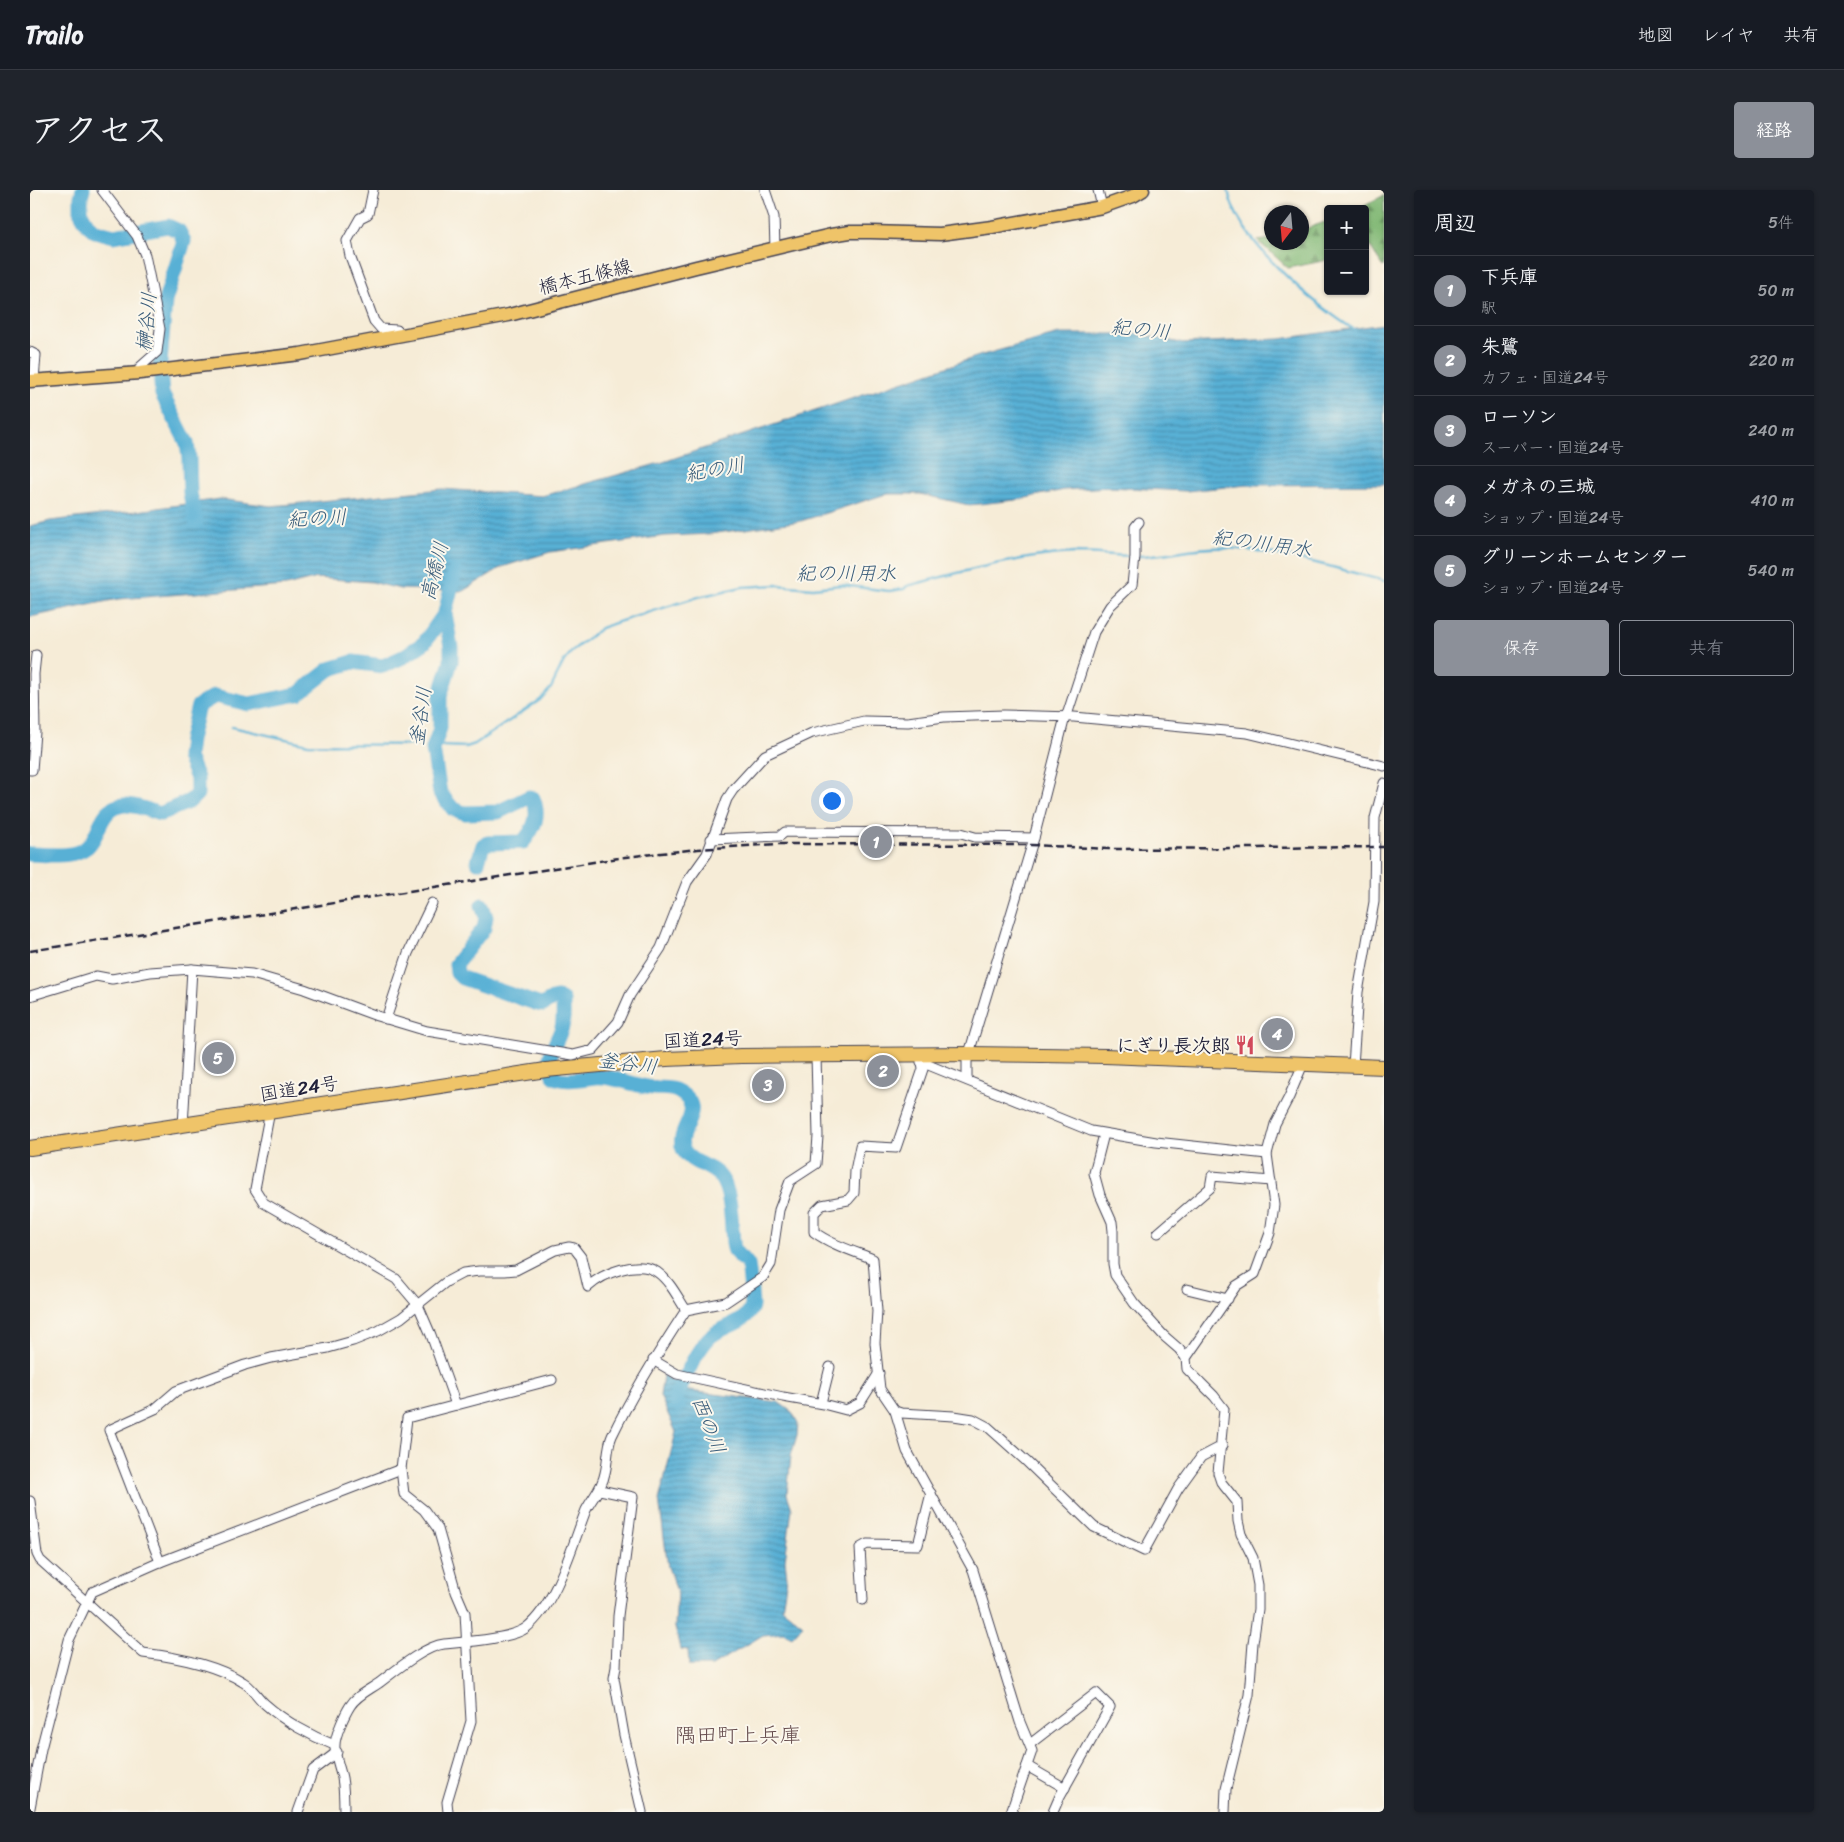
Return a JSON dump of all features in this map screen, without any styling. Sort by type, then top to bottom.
[{"type":"highway","name":"国道24号","points":[[30,1148],[553,1069],[713,1057],[816,1055],[921,1058],[969,1054],[1105,1056],[1384,1067]]},
{"type":"main road","name":"橋本五條線","points":[[32,381],[167,370],[300,354],[509,315],[775,248],[850,232],[940,234],[958,232],[1102,207],[1143,190]]},
{"type":"street","points":[[102,190],[137,236],[145,255],[160,329],[157,352],[140,367],[146,372]]},
{"type":"street","points":[[373,190],[368,214],[360,218],[347,241],[350,256],[374,321],[381,329],[397,330],[401,335]]},
{"type":"street","points":[[765,190],[774,217],[775,248]]},
{"type":"street","points":[[1098,190],[1102,207]]},
{"type":"street","points":[[30,352],[36,355],[32,381]]},
{"type":"street","points":[[967,1080],[967,1060],[1034,838],[1065,717],[1094,632],[1110,606],[1132,586],[1135,527],[1140,522]]},
{"type":"street","points":[[30,770],[32,770],[35,732],[34,674],[36,655]]},
{"type":"street","points":[[30,996],[96,976],[112,979],[150,972],[192,968],[252,974],[304,989],[386,1020],[427,1031],[573,1055],[593,1050],[618,1022],[630,995],[661,948],[687,882],[707,854],[727,799],[749,770],[765,755],[812,733],[864,721],[908,722],[944,717],[1004,715],[1065,717],[1247,733],[1384,766]]},
{"type":"street","points":[[1353,1066],[1358,992],[1374,902],[1375,818],[1384,783]]},
{"type":"street","points":[[711,839],[780,836],[785,832],[961,833],[975,837],[1034,838]]},
{"type":"street","points":[[386,1020],[408,954],[432,903]]},
{"type":"street","points":[[183,1126],[192,968]]},
{"type":"street","points":[[344,1812],[343,1779],[336,1748],[342,1722],[350,1705],[358,1696],[420,1655],[441,1644],[468,1642],[512,1634],[525,1628],[544,1608],[559,1580],[586,1510],[591,1500],[600,1490],[611,1438],[653,1360],[686,1310],[726,1302],[763,1277],[771,1264],[779,1210],[790,1181],[816,1164],[818,1136],[816,1055]]},
{"type":"street","points":[[921,1058],[990,1091],[1091,1131],[1156,1142],[1267,1154]]},
{"type":"street","points":[[921,1058],[923,1069],[896,1148],[860,1146],[855,1172],[854,1193],[848,1200],[822,1205],[814,1213],[814,1232],[838,1246],[873,1258],[877,1311],[875,1343],[880,1389],[895,1410],[907,1451],[973,1570],[1020,1722],[1032,1751],[1010,1812]]},
{"type":"street","points":[[1225,1812],[1228,1781],[1249,1695],[1258,1609],[1258,1585],[1253,1558],[1241,1534],[1238,1521],[1238,1502],[1221,1482],[1218,1473],[1224,1409],[1214,1396],[1186,1369],[1186,1358],[1236,1286],[1255,1274],[1270,1233],[1274,1204],[1267,1154],[1275,1124],[1303,1064]]},
{"type":"street","points":[[270,1112],[255,1189],[264,1203],[396,1279],[418,1305],[456,1405]]},
{"type":"street","points":[[1104,1134],[1094,1173],[1100,1195],[1112,1222],[1112,1264],[1115,1275],[1134,1303],[1186,1358]]},
{"type":"street","points":[[1158,1233],[1210,1188],[1212,1176],[1271,1181]]},
{"type":"street","points":[[160,1562],[109,1430],[155,1409],[176,1391],[245,1365],[271,1358],[328,1348],[378,1331],[401,1318],[446,1282],[463,1273],[480,1270],[516,1270],[555,1250],[569,1247],[574,1248],[581,1257],[588,1287],[593,1282],[616,1270],[626,1267],[644,1268],[657,1272],[686,1310]]},
{"type":"street","points":[[1187,1289],[1228,1300]]},
{"type":"street","points":[[653,1360],[677,1374],[783,1397],[821,1403],[846,1410],[860,1403],[879,1373]]},
{"type":"street","points":[[821,1403],[830,1367]]},
{"type":"street","points":[[448,1812],[448,1802],[471,1721],[468,1642],[465,1613],[456,1592],[438,1528],[424,1510],[404,1494],[401,1469],[408,1418],[552,1380]]},
{"type":"street","points":[[895,1410],[901,1413],[954,1416],[974,1420],[988,1427],[1094,1527],[1144,1551],[1178,1489],[1201,1457],[1222,1446]]},
{"type":"street","points":[[30,1808],[41,1750],[69,1640],[92,1592],[160,1562],[401,1469]]},
{"type":"street","points":[[600,1490],[633,1497],[618,1616],[614,1678],[624,1735],[642,1812]]},
{"type":"street","points":[[863,1600],[860,1548],[867,1544],[918,1545],[931,1493]]},
{"type":"street","points":[[30,1501],[34,1555],[143,1653],[209,1666],[242,1681],[250,1686],[264,1703],[284,1719],[336,1748]]},
{"type":"street","points":[[1030,1744],[1096,1693],[1110,1707],[1064,1788],[1054,1812]]},
{"type":"street","points":[[298,1812],[313,1770],[336,1748]]},
{"type":"street","points":[[1027,1766],[1064,1788]]},
{"type":"green space","points":[[1384,195],[1384,267],[1369,244],[1369,205],[1366,205]]},
{"type":"green space","points":[[1324,222],[1324,261],[1288,268],[1268,250],[1309,250],[1309,228]]},
{"type":"green space","points":[[1264,240],[1264,246],[1258,241]]},
{"type":"water","name":"紀の川","points":[[1384,324],[1384,484],[1247,485],[1186,491],[1109,487],[1064,490],[1016,500],[969,505],[920,494],[886,494],[801,521],[710,534],[665,536],[550,552],[502,567],[463,591],[400,589],[372,582],[317,578],[286,586],[118,599],[30,617],[30,526],[50,521],[220,499],[271,506],[442,489],[542,496],[660,463],[982,355],[1059,334],[1138,334],[1181,343],[1280,339]]},
{"type":"water","name":"西の川","points":[[663,1375],[689,1391],[778,1402],[792,1412],[798,1423],[797,1435],[791,1456],[787,1494],[792,1509],[785,1560],[787,1578],[782,1608],[803,1625],[792,1637],[783,1633],[763,1635],[712,1666],[689,1666],[688,1650],[680,1649],[675,1627],[677,1591],[668,1567],[659,1500],[676,1432],[660,1396]]},
{"type":"waterway","name":"榊谷川","points":[[83,190],[81,213],[88,225],[95,231],[114,236],[168,226],[179,231],[184,241],[165,301],[160,364],[162,394],[187,443],[190,493],[196,522]]},
{"type":"waterway","points":[[1228,190],[1234,209],[1245,229],[1279,269],[1299,288],[1355,330]]},
{"type":"waterway","name":"紀の川用水","points":[[443,746],[466,747],[475,744],[540,700],[551,688],[564,661],[573,650],[601,628],[698,597],[742,587],[776,585],[813,588],[841,585],[889,591],[904,589],[907,586],[969,570],[1032,557],[1074,553],[1139,556],[1215,548],[1265,552],[1325,565],[1384,581]]},
{"type":"waterway","name":"高橋川","points":[[30,854],[59,855],[81,851],[92,841],[107,813],[114,808],[128,805],[136,806],[160,814],[190,801],[197,794],[197,778],[188,757],[198,706],[215,696],[249,704],[298,694],[330,669],[353,662],[383,666],[403,657],[424,643],[445,613],[455,572]]},
{"type":"waterway","name":"釜谷川","points":[[445,613],[451,647],[451,662],[440,696],[440,728],[433,749],[440,793],[453,809],[465,813],[498,812],[529,797],[533,798],[536,810],[531,832],[523,842],[488,843],[483,845],[478,862]]},
{"type":"waterway","name":"紀の川用水","points":[[232,727],[308,744],[418,745]]},
{"type":"waterway","name":"釜谷川","points":[[482,905],[486,917],[484,928],[456,964],[457,973],[462,978],[538,1004],[543,1005],[555,998],[563,1000],[562,1027],[550,1057],[551,1070],[554,1076],[567,1080],[601,1077],[646,1087],[676,1090],[687,1099],[691,1106],[691,1113],[681,1142],[683,1149],[696,1162],[717,1173],[724,1183],[730,1209],[733,1246],[736,1253],[748,1265],[752,1306],[745,1317],[708,1339],[694,1360],[675,1399],[678,1405]]},
{"type":"railway","points":[[30,951],[625,857],[698,849],[779,844],[1031,845],[1109,849],[1384,847]]},
{"type":"place","name":"下兵庫","points":[[876,842]]},
{"type":"place","name":"メガネの三城","points":[[1277,1034]]},
{"type":"place","name":"にぎり長次郎","points":[[1245,1045]]},
{"type":"place","name":"グリーンホームセンター","points":[[218,1058]]},
{"type":"place","name":"朱鷺","points":[[883,1071]]},
{"type":"place","name":"ローソン","points":[[768,1085]]},
{"type":"district","name":"隅田町上兵庫","points":[[738,1735]]}]
